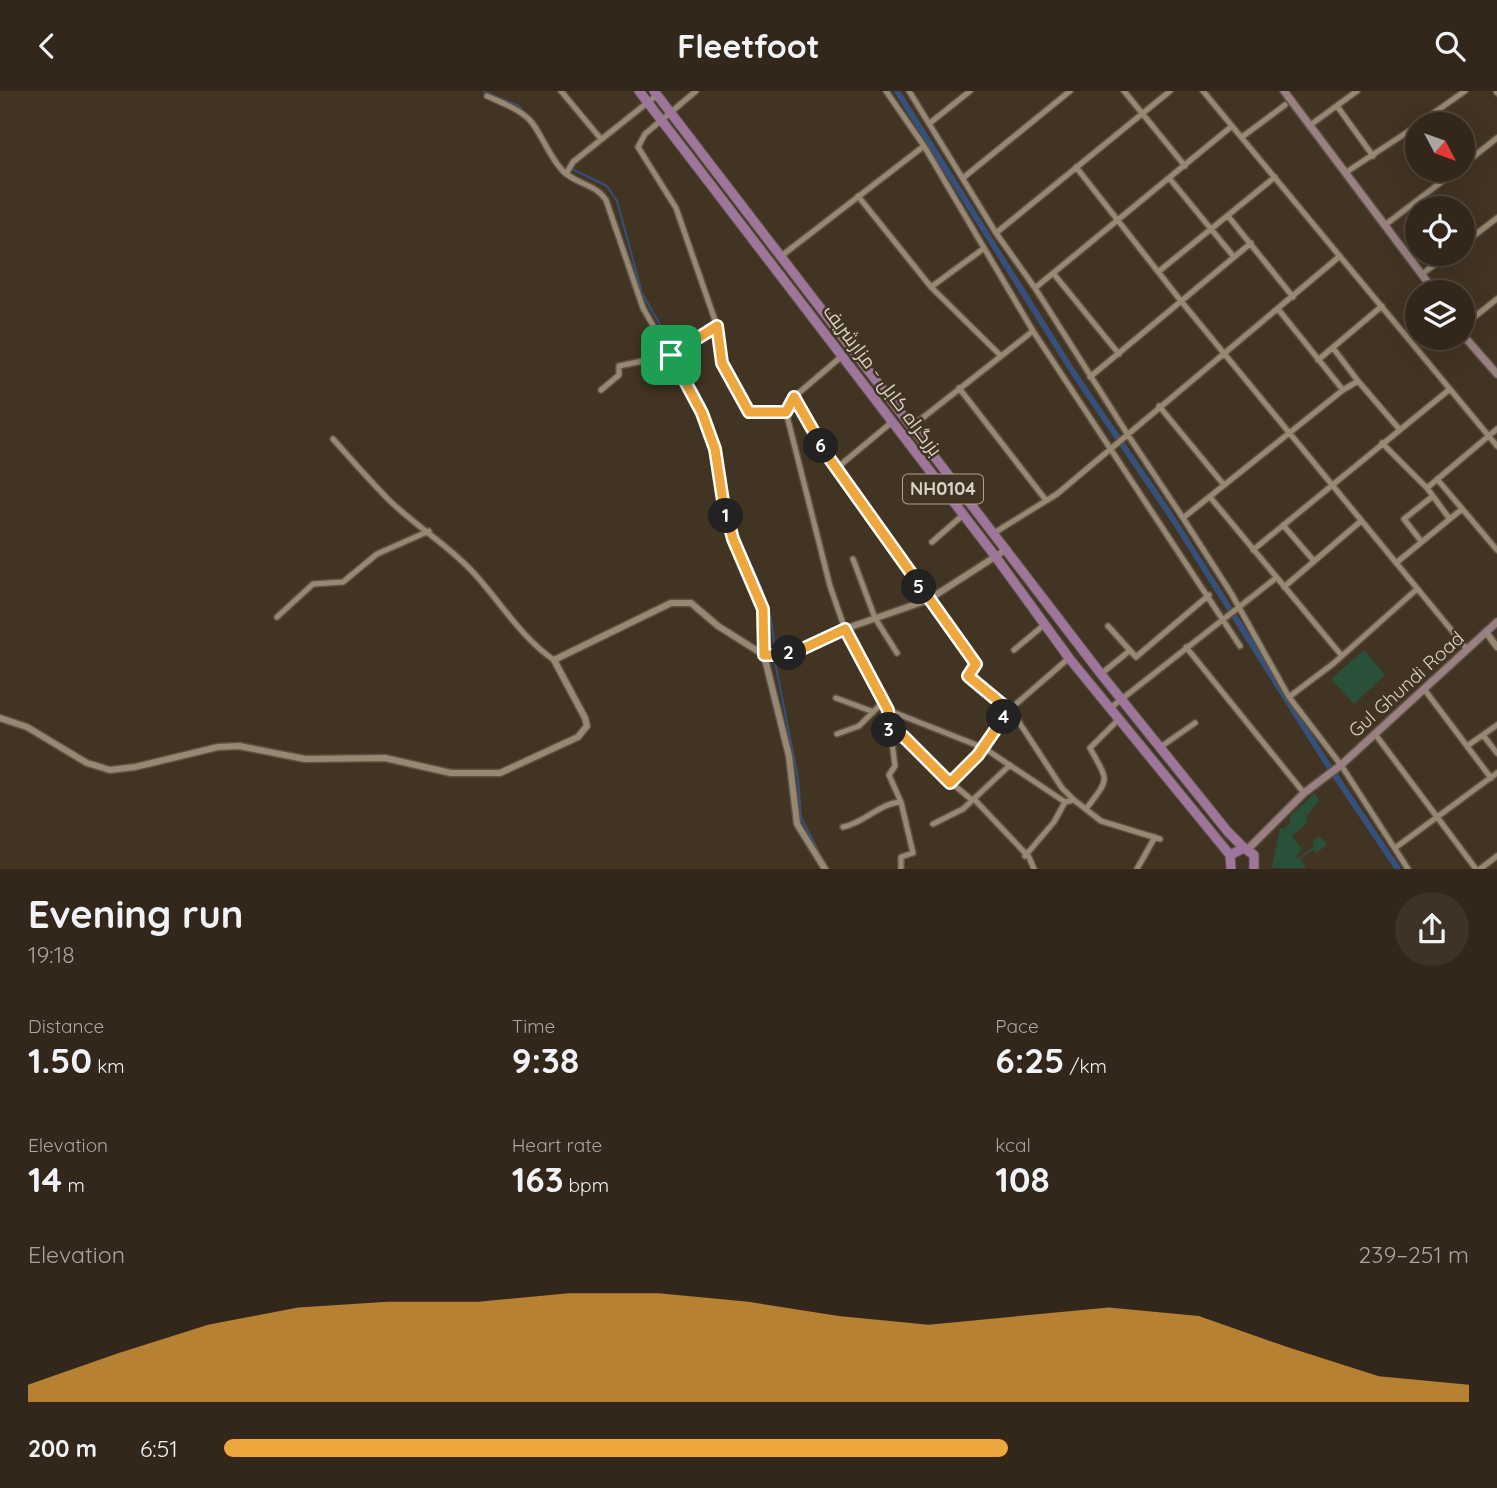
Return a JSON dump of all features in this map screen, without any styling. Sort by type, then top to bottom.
[{"type":"highway","name":"بزرگراه کابل - مزارشریف","points":[[639,91],[995,556],[1069,658],[1230,855]]},
{"type":"highway","name":"بزرگراه کابل - مزارشریف","points":[[655,93],[779,258],[1007,548],[1121,700],[1246,849]]},
{"type":"highway","points":[[1231,869],[1230,855],[1246,849]]},
{"type":"highway","name":"NH0104","points":[[1246,849],[1254,855],[1254,868]]},
{"type":"main road","points":[[1284,91],[1426,280]]},
{"type":"main road","points":[[1475,348],[1496,372]]},
{"type":"main road","name":"Gul Ghundi Road","points":[[1246,849],[1304,793],[1336,769],[1497,622]]},
{"type":"street","points":[[561,91],[601,139]]},
{"type":"street","points":[[696,91],[645,134],[638,147],[676,208],[717,326],[722,363],[749,412],[786,412]]},
{"type":"street","points":[[886,91],[924,146],[1033,331],[1115,446],[1209,596],[1226,618],[1240,646]]},
{"type":"street","points":[[909,91],[996,233],[1035,288],[1125,437],[1184,517],[1289,697],[1336,769],[1408,869]]},
{"type":"street","points":[[930,123],[970,91]]},
{"type":"street","points":[[964,178],[1070,91]]},
{"type":"street","points":[[1124,91],[1185,166]]},
{"type":"street","points":[[996,233],[1170,91]]},
{"type":"street","points":[[1203,91],[1497,446]]},
{"type":"street","points":[[1309,126],[1357,91]]},
{"type":"street","points":[[1435,112],[1465,91]]},
{"type":"street","points":[[566,174],[573,162],[648,102],[655,93]]},
{"type":"street","points":[[487,96],[514,108],[533,123],[538,137],[566,174],[600,190],[606,200],[643,308],[674,353],[702,413],[715,449],[723,501],[733,539],[763,609],[768,655],[789,756],[797,824],[825,869]]},
{"type":"street","points":[[1242,137],[1285,105]]},
{"type":"street","points":[[1337,106],[1373,156]]},
{"type":"street","points":[[1035,288],[1233,126]]},
{"type":"street","points":[[1345,173],[1405,133]]},
{"type":"street","points":[[1475,155],[1497,138]]},
{"type":"street","points":[[779,258],[924,146]]},
{"type":"street","points":[[1076,167],[1223,353],[1467,649]]},
{"type":"street","points":[[1158,272],[1275,177]]},
{"type":"street","points":[[1170,179],[1234,257]]},
{"type":"street","points":[[1385,225],[1441,182]]},
{"type":"street","points":[[858,196],[930,287],[1000,355]]},
{"type":"street","points":[[1228,216],[1293,297]]},
{"type":"street","points":[[1475,235],[1497,218]]},
{"type":"street","points":[[1090,377],[1251,243]]},
{"type":"street","points":[[930,287],[983,249]]},
{"type":"street","points":[[994,533],[1045,499],[1058,494],[1159,406],[1340,256]]},
{"type":"street","points":[[1422,274],[1433,266]]},
{"type":"street","points":[[1053,273],[1119,354]]},
{"type":"street","points":[[1475,316],[1497,299]]},
{"type":"street","points":[[1318,360],[1382,306]]},
{"type":"street","points":[[1278,309],[1343,390]]},
{"type":"street","points":[[601,390],[619,375],[618,366],[674,353],[717,326]]},
{"type":"street","points":[[911,427],[1033,331]]},
{"type":"street","points":[[1333,348],[1399,430]]},
{"type":"street","points":[[843,356],[794,397],[786,412],[830,586],[845,629],[882,703],[888,710],[984,747],[1065,802],[1074,800]]},
{"type":"street","points":[[1184,517],[1343,390],[1358,381]]},
{"type":"street","points":[[959,388],[1045,499]]},
{"type":"street","points":[[1253,550],[1450,389]]},
{"type":"street","points":[[794,397],[827,455],[976,664],[968,676],[1009,710],[1062,788],[1074,800],[1101,821],[1157,838],[1137,869]]},
{"type":"street","points":[[1159,406],[1224,485]]},
{"type":"street","points":[[838,467],[892,422]]},
{"type":"street","points":[[1427,488],[1497,429]]},
{"type":"street","points":[[0,718],[27,727],[87,763],[110,770],[218,747],[239,746],[304,759],[385,758],[451,773],[500,773],[578,737],[587,726],[554,660],[539,649],[471,570],[429,531],[389,501],[333,439]]},
{"type":"street","points":[[1382,443],[1427,488],[1449,518]]},
{"type":"street","points":[[1437,479],[1497,550]]},
{"type":"street","points":[[1421,541],[1404,519],[1433,496]]},
{"type":"street","points":[[1210,497],[1342,656]]},
{"type":"street","points":[[1396,563],[1462,509]]},
{"type":"street","points":[[932,542],[963,515]]},
{"type":"street","points":[[1284,587],[1361,521]]},
{"type":"street","points":[[1283,525],[1314,561]]},
{"type":"street","points":[[277,617],[313,584],[343,582],[377,554],[429,531]]},
{"type":"street","points":[[554,660],[604,633],[671,603],[691,603],[718,627],[768,655],[782,655],[845,629],[928,600],[1007,548]]},
{"type":"street","points":[[853,559],[875,618],[897,653]]},
{"type":"street","points":[[1109,709],[1276,578]]},
{"type":"street","points":[[1289,697],[1342,656],[1417,589]]},
{"type":"street","points":[[1108,626],[1128,652],[1138,656],[1209,596]]},
{"type":"street","points":[[1014,650],[1044,625]]},
{"type":"street","points":[[1486,632],[1497,646]]},
{"type":"street","points":[[1186,647],[1304,793]]},
{"type":"street","points":[[1101,674],[1128,652]]},
{"type":"street","points":[[950,783],[984,747],[1009,710],[1069,658]]},
{"type":"street","points":[[1395,848],[1494,775],[1424,689]]},
{"type":"street","points":[[836,698],[872,711]]},
{"type":"street","points":[[837,734],[859,726],[882,703]]},
{"type":"street","points":[[888,710],[895,766],[889,775],[901,802],[913,853],[901,857],[901,869]]},
{"type":"street","points":[[1086,809],[1106,783],[1106,777],[1090,748],[1118,720]]},
{"type":"street","points":[[1159,748],[1195,723]]},
{"type":"street","points":[[1467,745],[1497,725]]},
{"type":"street","points":[[1375,734],[1478,869],[1497,856]]},
{"type":"street","points":[[1483,735],[1497,753]]},
{"type":"street","points":[[890,737],[903,736],[950,783],[973,800],[1034,869]]},
{"type":"street","points":[[933,824],[963,809],[1010,765]]},
{"type":"street","points":[[843,827],[859,824],[891,804],[901,802]]},
{"type":"street","points":[[1025,856],[1054,822],[1065,802]]},
{"type":"green space","points":[[1364,650],[1385,675],[1354,704],[1331,679]]},
{"type":"green space","points":[[1315,793],[1319,800],[1306,817],[1308,822],[1292,836],[1302,849],[1296,856],[1298,858],[1314,847],[1312,842],[1319,836],[1327,844],[1317,853],[1313,850],[1300,859],[1306,868],[1272,868],[1280,828],[1285,828],[1291,821],[1289,817]]},
{"type":"waterway","points":[[483,91],[519,106],[523,111]]},
{"type":"waterway","points":[[897,91],[1073,372],[1173,519],[1326,762],[1398,869]]},
{"type":"waterway","points":[[574,170],[607,186],[617,201],[642,293],[705,404],[714,429],[724,491]]},
{"type":"waterway","points":[[729,513],[765,597],[773,632],[774,652]]},
{"type":"waterway","points":[[774,657],[798,778],[801,817],[825,864]]},
{"type":"route","points":[[717,326],[722,363],[749,412],[786,412],[794,397],[827,455],[976,664],[968,676],[1009,710],[978,755],[950,783],[923,759],[903,736],[890,737],[888,710],[845,629],[800,650],[782,655],[764,655],[763,609],[733,539],[723,501],[715,449],[702,413],[671,355],[717,326]]}]
